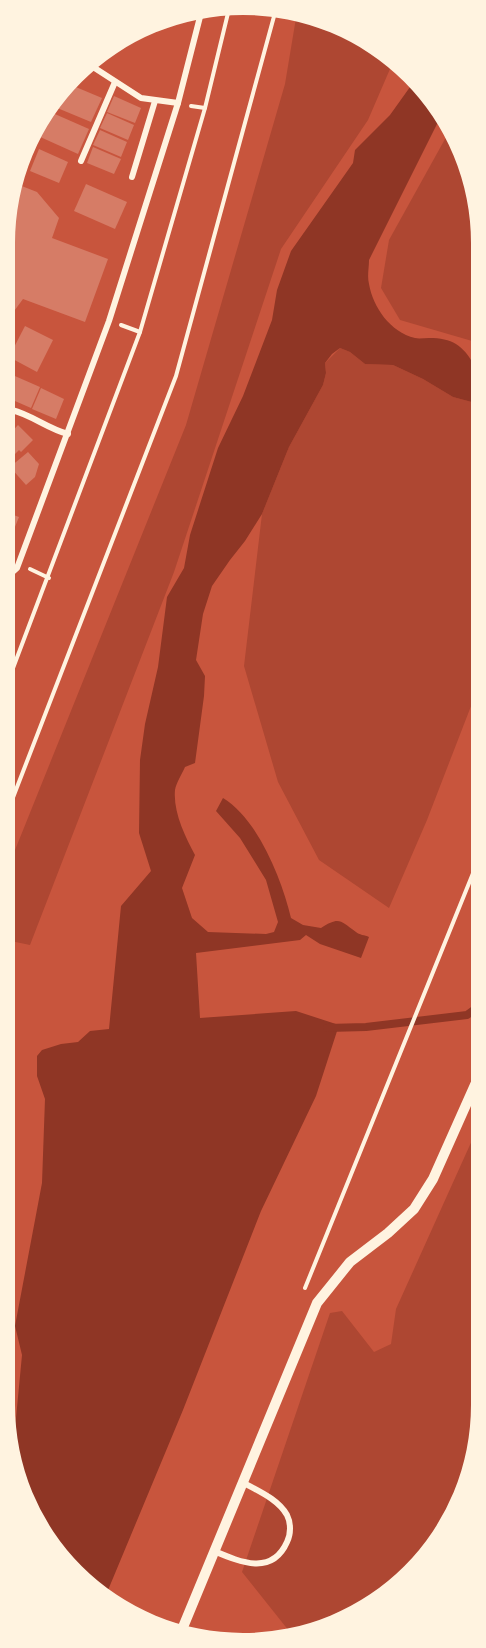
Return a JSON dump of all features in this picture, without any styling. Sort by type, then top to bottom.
[{"type":"street","points":[[15,570],[109,321],[178,103],[199,19]]},
{"type":"street","points":[[96,69],[141,99],[178,103]]},
{"type":"street","points":[[81,161],[115,82]]},
{"type":"street","points":[[132,177],[155,101]]},
{"type":"street","points":[[15,411],[53,430],[68,434]]},
{"type":"street","points":[[184,1625],[317,1303],[350,1262],[388,1233],[414,1209],[433,1179],[471,1094]]},
{"type":"street","points":[[214,1551],[241,1562],[268,1562],[283,1551],[291,1535],[288,1516],[274,1501],[243,1482]]},
{"type":"path","points":[[15,663],[140,332],[205,108],[228,15]]},
{"type":"path","points":[[15,792],[176,376],[274,17]]},
{"type":"path","points":[[304,1291],[471,878]]},
{"type":"shaded area","points":[[295,21],[344,39],[370,53],[390,69],[368,120],[281,249],[174,572],[30,945],[15,942],[15,850],[186,425],[285,84]]},
{"type":"shaded area","points":[[409,88],[437,124],[369,260],[368,275],[371,293],[384,317],[406,335],[415,338],[444,339],[456,344],[466,352],[471,360],[471,402],[453,397],[393,365],[365,364],[350,352],[340,348],[325,363],[326,373],[323,385],[289,447],[262,514],[212,586],[203,614],[196,660],[205,676],[195,763],[185,767],[175,790],[178,815],[195,855],[182,888],[192,918],[208,932],[266,934],[274,932],[278,922],[266,880],[240,838],[216,811],[223,798],[236,808],[258,835],[282,886],[291,918],[303,925],[321,928],[332,922],[340,921],[357,933],[369,937],[361,958],[320,944],[306,935],[300,940],[196,953],[200,1018],[296,1011],[339,1025],[316,1096],[261,1211],[183,1410],[108,1589],[82,1566],[53,1532],[32,1492],[17,1435],[15,1421],[22,1355],[15,1326],[42,1183],[45,1099],[37,1076],[37,1056],[42,1050],[78,1042],[90,1031],[109,1029],[121,906],[151,871],[139,833],[140,760],[145,724],[158,667],[167,597],[184,568],[190,535],[218,448],[243,396],[272,320],[277,290],[291,251],[353,163],[355,150],[390,115]]},
{"type":"shaded area","points":[[445,139],[459,170],[467,199],[471,228],[471,341],[400,320],[381,288],[389,240]]},
{"type":"shaded area","points":[[340,348],[350,352],[365,364],[393,365],[453,397],[471,402],[471,706],[427,820],[389,908],[319,860],[278,782],[244,666],[262,514],[289,447],[323,385],[326,373],[325,363]]},
{"type":"shaded area","points":[[471,1143],[471,1420],[467,1449],[454,1492],[424,1544],[382,1586],[330,1616],[287,1629],[242,1572],[330,1313],[342,1311],[374,1352],[391,1344],[396,1309]]},
{"type":"building","points":[[77,88],[102,98],[91,122],[59,109]]},
{"type":"building","points":[[114,96],[141,108],[135,123],[107,112]]},
{"type":"building","points":[[107,113],[134,125],[128,140],[100,128]]},
{"type":"building","points":[[55,114],[89,129],[78,154],[41,138]]},
{"type":"building","points":[[100,130],[127,142],[121,157],[93,145]]},
{"type":"building","points":[[93,147],[121,159],[114,174],[87,163]]},
{"type":"building","points":[[39,149],[68,162],[59,183],[30,171]]},
{"type":"building","points":[[86,184],[127,202],[115,229],[74,211]]},
{"type":"building","points":[[22,186],[37,192],[59,218],[52,238],[108,259],[85,322],[23,299],[15,310],[15,228]]},
{"type":"building","points":[[25,326],[53,340],[37,372],[15,360],[15,345]]},
{"type":"building","points":[[15,376],[40,387],[31,408],[15,401]]},
{"type":"building","points":[[41,388],[64,399],[56,419],[32,409]]},
{"type":"building","points":[[18,425],[33,440],[21,452],[19,450],[15,454],[15,428]]},
{"type":"building","points":[[28,452],[39,464],[35,477],[26,485],[15,473],[15,463]]},
{"type":"building","points":[[15,516],[19,517],[15,527]]},
{"type":"waterway","points":[[327,1028],[366,1027],[467,1015],[471,1012]]}]
